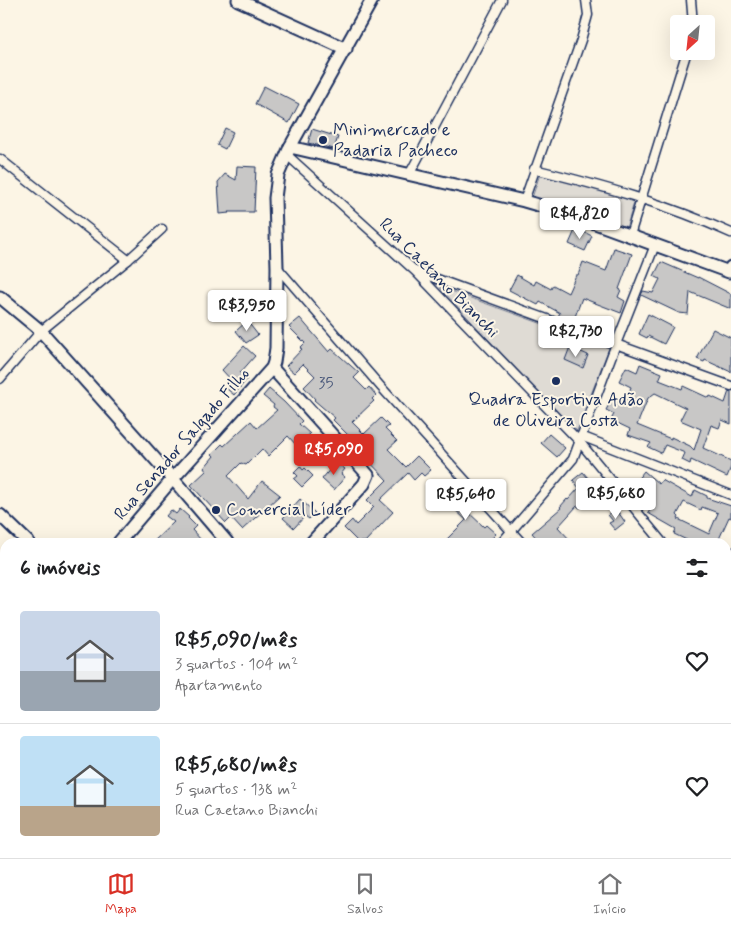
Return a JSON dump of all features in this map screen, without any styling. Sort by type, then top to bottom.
[{"type":"street","points":[[238,0],[346,49]]},
{"type":"street","points":[[316,538],[364,484],[368,479],[368,475],[272,368],[275,356],[277,267],[276,183],[288,151],[372,0]]},
{"type":"street","points":[[409,175],[502,0]]},
{"type":"street","points":[[524,201],[581,40],[588,15],[586,0]]},
{"type":"street","points":[[691,0],[692,15]]},
{"type":"street","points":[[630,235],[685,60]]},
{"type":"street","points":[[288,151],[409,175],[524,201],[576,216],[730,271]]},
{"type":"street","name":"Rua Caetano Bianchi","points":[[288,151],[415,271],[580,439],[659,538]]},
{"type":"street","points":[[0,159],[128,260]]},
{"type":"street","points":[[534,169],[641,198],[691,215],[731,232]]},
{"type":"street","points":[[0,379],[41,331],[128,260],[162,229]]},
{"type":"street","points":[[506,538],[574,459],[655,245]]},
{"type":"street","points":[[277,267],[517,538]]},
{"type":"street","points":[[415,271],[731,386]]},
{"type":"street","points":[[0,297],[41,331],[224,538]]},
{"type":"street","name":"Rua Senador Salgado Filho","points":[[122,538],[272,368]]},
{"type":"street","points":[[580,439],[731,495]]},
{"type":"street","points":[[0,515],[24,538]]},
{"type":"shaded area","points":[[540,174],[635,200],[626,228],[532,198]]},
{"type":"shaded area","points":[[440,287],[609,348],[576,433],[441,289]]},
{"type":"building","points":[[264,86],[299,104],[289,123],[255,104]]},
{"type":"building","points":[[225,128],[233,132],[225,149],[217,145]]},
{"type":"building","name":"Minimercado e Padaria Pacheco","points":[[312,129],[338,137],[334,149],[308,143]]},
{"type":"building","points":[[237,166],[256,167],[254,212],[228,212],[220,214],[218,182],[225,174],[236,180]]},
{"type":"building","points":[[576,228],[592,236],[585,251],[569,244]]},
{"type":"building","points":[[614,248],[632,254],[619,289],[621,290],[618,297],[625,301],[621,313],[582,298],[573,322],[558,316],[560,313],[540,302],[538,305],[509,290],[517,275],[534,285],[536,281],[551,289],[553,285],[568,293],[583,262],[606,271]]},
{"type":"building","points":[[661,262],[698,277],[731,294],[731,309],[690,292],[688,314],[679,313],[641,295],[643,291],[653,293],[660,279],[654,276]]},
{"type":"building","points":[[648,314],[673,327],[664,344],[639,334]]},
{"type":"building","points":[[300,318],[329,352],[332,349],[359,373],[354,378],[366,390],[369,387],[376,395],[372,399],[374,401],[352,422],[364,434],[381,418],[389,426],[385,429],[397,441],[388,449],[406,467],[417,456],[431,470],[424,476],[421,473],[414,480],[408,473],[380,500],[393,512],[369,538],[354,538],[344,528],[352,520],[356,525],[374,507],[367,500],[387,480],[361,453],[364,451],[333,420],[335,418],[314,400],[304,387],[315,376],[303,364],[294,373],[286,366],[302,349],[300,348],[305,343],[289,327]]},
{"type":"building","points":[[247,321],[258,335],[246,343],[236,331]]},
{"type":"building","points":[[713,329],[731,338],[731,372],[705,360],[704,362],[697,359]]},
{"type":"building","points":[[244,346],[255,356],[240,373],[247,379],[234,395],[227,389],[233,382],[222,370]]},
{"type":"building","points":[[570,347],[588,355],[583,368],[565,360]]},
{"type":"building","points":[[640,364],[662,373],[659,380],[682,389],[683,386],[725,403],[729,391],[731,392],[731,424],[722,420],[719,428],[711,425],[703,448],[731,461],[727,477],[691,460],[690,464],[682,460],[685,453],[665,445],[661,453],[648,447],[651,443],[628,435],[630,429],[611,420],[614,414],[606,410],[612,399],[624,405],[631,387],[619,381],[626,367],[637,372]],"holes":[[[655,393],[686,408],[680,420],[701,429],[694,450],[690,446],[671,437],[671,439],[637,425],[648,398]]]},
{"type":"building","points":[[269,389],[302,421],[299,424],[310,434],[297,446],[288,436],[268,456],[262,449],[246,465],[241,463],[228,476],[248,499],[262,481],[280,495],[242,530],[231,518],[226,523],[191,485],[206,471],[204,468],[214,456],[212,454],[222,444],[224,446],[251,421],[257,428],[277,410],[263,396]]},
{"type":"building","points":[[549,434],[565,448],[557,457],[541,443]]},
{"type":"building","points":[[336,462],[345,469],[341,474],[345,477],[334,490],[322,479]]},
{"type":"building","points":[[300,466],[313,476],[302,487],[294,479],[298,476],[294,472]]},
{"type":"building","points":[[644,471],[659,484],[662,480],[692,497],[695,490],[707,496],[707,498],[731,506],[731,518],[729,517],[719,538],[682,538],[674,534],[676,529],[648,513],[652,507],[640,499],[644,494],[633,485]],"holes":[[[684,502],[701,510],[702,507],[718,513],[709,534],[678,519],[677,515]]]},
{"type":"building","points":[[583,472],[598,490],[580,508],[577,506],[558,527],[568,538],[536,538],[532,533],[561,508],[567,499],[579,488],[573,480]]},
{"type":"building","points":[[440,479],[466,504],[463,506],[467,511],[484,527],[486,525],[496,534],[492,538],[448,538],[466,520],[451,506],[454,503],[435,484]]},
{"type":"building","points":[[300,499],[315,513],[309,519],[305,516],[294,528],[283,518]]},
{"type":"building","points":[[180,509],[189,517],[196,526],[192,530],[199,538],[157,538],[174,522],[166,516],[171,510],[176,514]]},
{"type":"building","points":[[616,509],[625,522],[615,530],[609,523],[613,521],[608,515]]},
{"type":"place","name":"Minimercado e Padaria Pacheco","points":[[323,140]]},
{"type":"place","name":"Quadra Esportiva Adão de Oliveira Costa","points":[[556,381]]},
{"type":"place","name":"Comercial Líder","points":[[216,510]]}]
